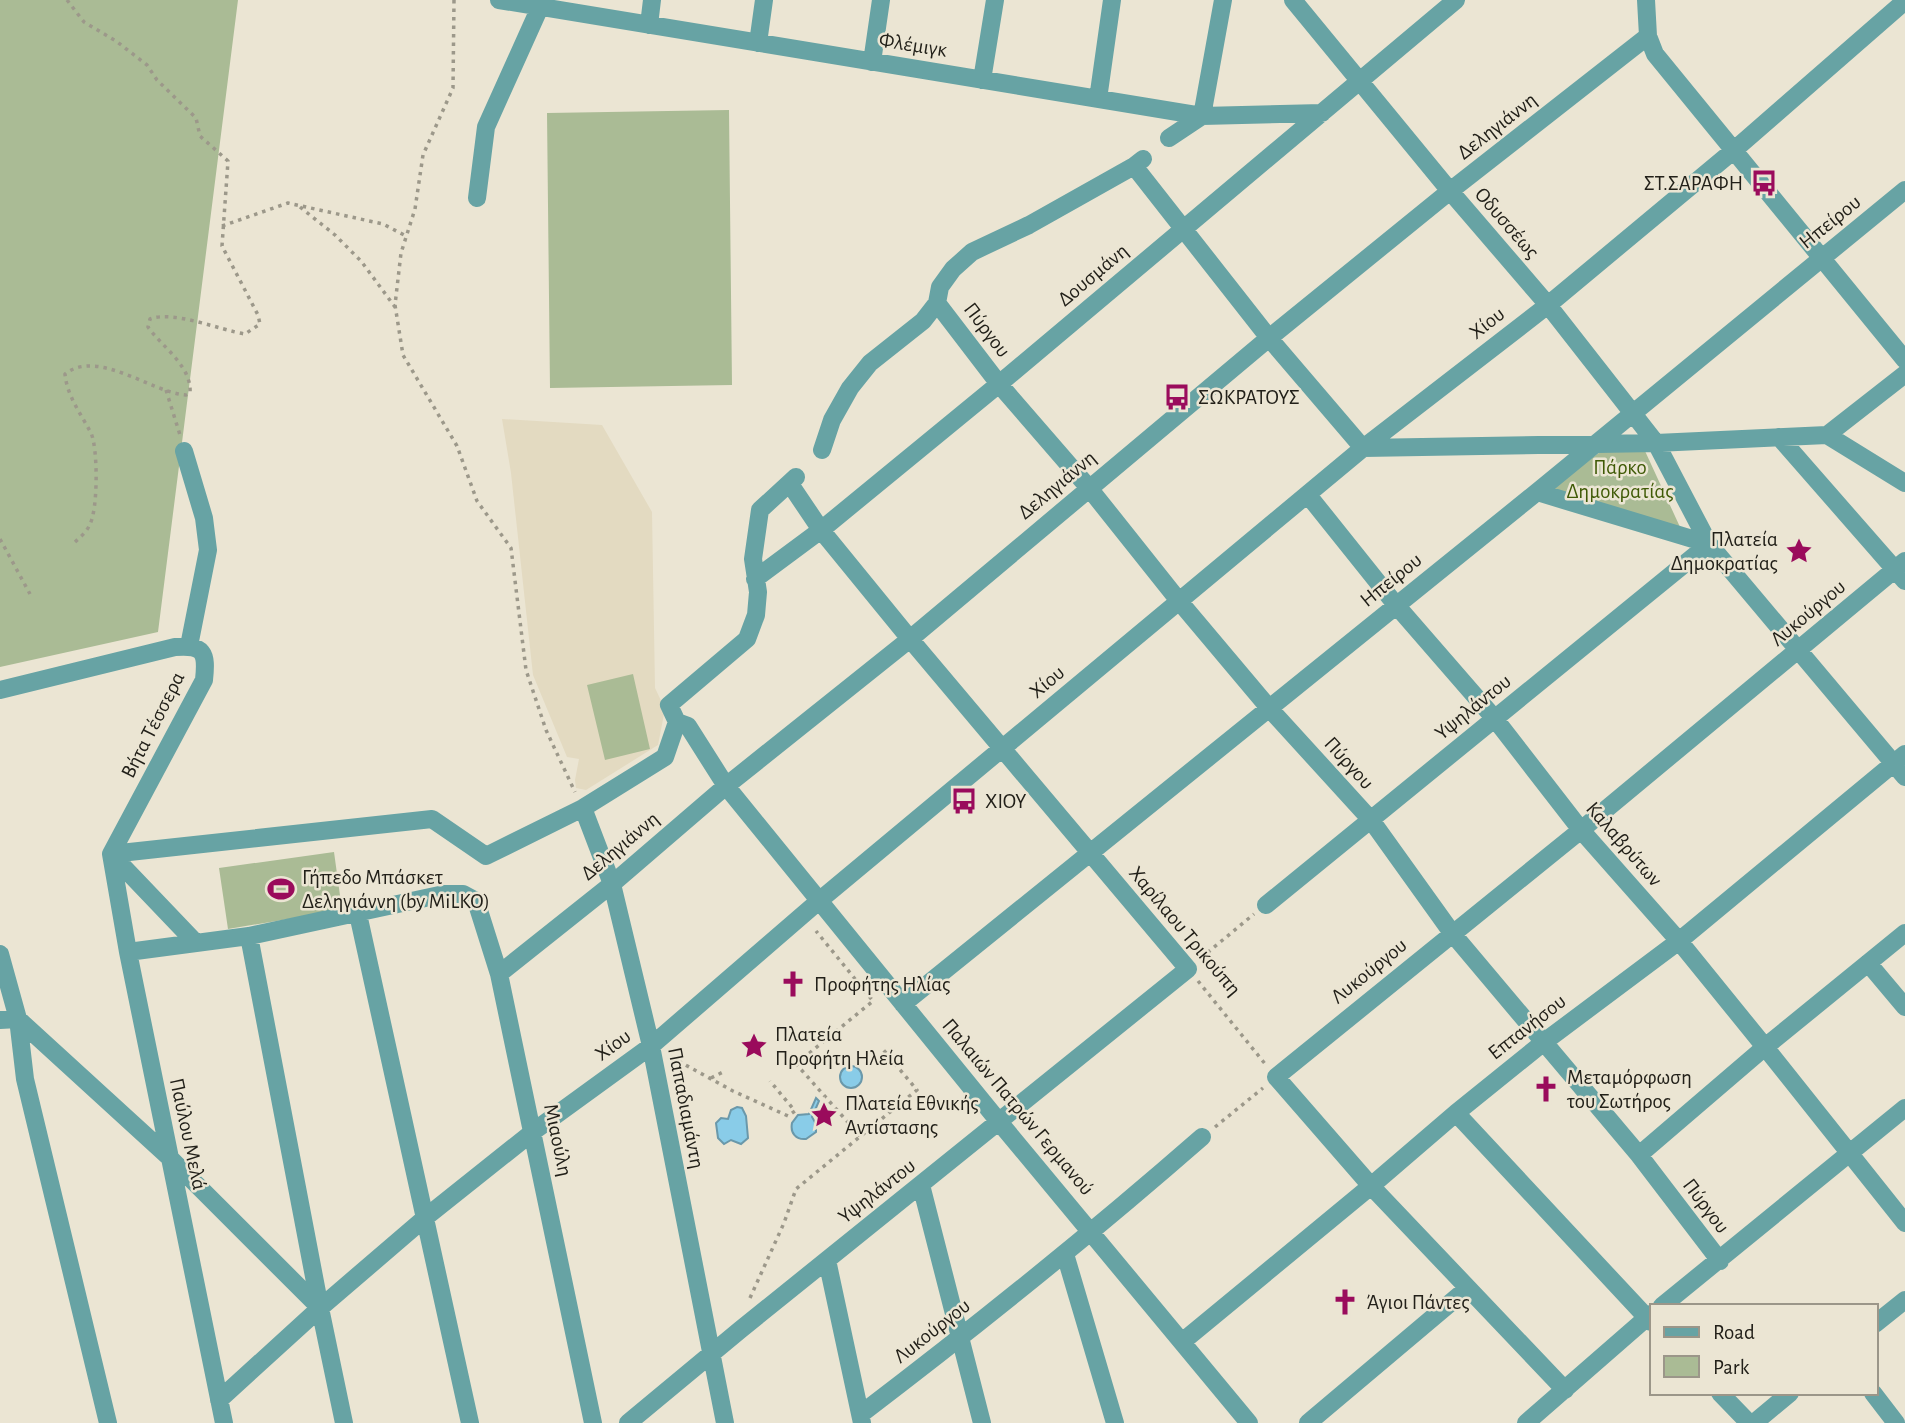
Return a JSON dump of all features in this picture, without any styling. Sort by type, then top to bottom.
[{"type":"street","name":"Φλέμιγκ","points":[[499,0],[1202,116],[1322,113]]},
{"type":"street","points":[[649,25],[652,0]]},
{"type":"street","points":[[758,43],[764,0]]},
{"type":"street","points":[[872,62],[881,0]]},
{"type":"street","points":[[982,80],[996,0]]},
{"type":"street","points":[[1098,99],[1112,0]]},
{"type":"street","points":[[1169,138],[1202,116],[1223,0]]},
{"type":"street","name":"Οδυσσέως","points":[[1293,0],[1548,305],[1656,443],[1709,544],[1798,651],[1901,765]]},
{"type":"street","name":"Δουσμάνη","points":[[755,579],[821,530],[999,384],[1456,0]]},
{"type":"street","points":[[1646,0],[1648,36],[1655,54],[1905,360]]},
{"type":"street","name":"Χίου","points":[[219,1400],[426,1217],[534,1131],[651,1046],[820,900],[1363,448],[1548,305],[1905,1]]},
{"type":"street","points":[[477,198],[486,127],[535,4]]},
{"type":"street","name":"Δεληγιάννη","points":[[499,974],[612,884],[726,786],[910,639],[1269,338],[1450,191],[1648,36]]},
{"type":"street","points":[[822,450],[832,420],[850,388],[870,363],[923,321],[937,303],[940,287],[953,269],[972,252],[1029,225],[1138,162],[1182,230],[1363,448],[1656,443],[1827,435],[1905,483]]},
{"type":"street","name":"Ηπείρου","points":[[903,1004],[1537,492],[1905,190]]},
{"type":"street","name":"Πύργου","points":[[937,303],[999,384],[1089,488],[1179,601],[1269,708],[1371,820],[1452,933],[1639,1155],[1720,1261]]},
{"type":"street","points":[[1827,435],[1905,373]]},
{"type":"street","points":[[1779,437],[1902,570]]},
{"type":"street","points":[[184,451],[204,518],[208,551],[189,646]]},
{"type":"street","name":"Χαρίλαου Τρικούπη","points":[[755,579],[753,559],[760,510],[793,481],[821,530],[1188,969]]},
{"type":"street","points":[[1537,492],[1709,544]]},
{"type":"street","name":"Καλαβρύτων","points":[[1308,495],[1396,605],[1495,719],[1580,830],[1679,941],[1766,1046],[1905,1223]]},
{"type":"street","name":"Υψηλάντου","points":[[1266,905],[1709,544]]},
{"type":"street","name":"Λυκούργου","points":[[1276,1077],[1798,651],[1902,570]]},
{"type":"street","points":[[111,854],[432,819],[486,856],[583,808],[665,757],[677,722],[669,705],[747,639],[756,615],[758,592],[755,579]]},
{"type":"street","name":"Βήτα Τέσσερα","points":[[0,690],[175,647],[189,646],[200,650],[206,660],[204,680],[111,854]]},
{"type":"street","name":"Παλαιών Πατρών Γερμανού","points":[[677,722],[688,726],[726,786],[1249,1423]]},
{"type":"street","name":"Επτανήσου","points":[[1182,1342],[1544,1042],[1679,941],[1901,765]]},
{"type":"street","name":"Παπαδιαμάντη","points":[[583,808],[612,884],[651,1046],[725,1423]]},
{"type":"street","points":[[111,854],[196,943]]},
{"type":"street","name":"Παύλου Μελά","points":[[111,854],[128,953],[224,1423]]},
{"type":"street","name":"Μιαούλη","points":[[358,914],[444,894],[463,894],[476,901],[499,974],[593,1423]]},
{"type":"street","points":[[128,953],[249,936],[358,914],[470,1423]]},
{"type":"street","points":[[1639,1155],[1766,1046],[1905,933]]},
{"type":"street","points":[[249,936],[344,1423]]},
{"type":"street","points":[[0,954],[9,1020],[108,1423]]},
{"type":"street","points":[[1868,963],[1905,1007]]},
{"type":"street","name":"Υψηλάντου","points":[[628,1423],[740,1329],[1000,1123],[1188,969]]},
{"type":"street","points":[[9,1020],[170,1157],[320,1308]]},
{"type":"street","points":[[1276,1077],[1371,1186],[1565,1390]]},
{"type":"street","points":[[1665,1304],[1905,1108]]},
{"type":"street","points":[[1456,1113],[1650,1318],[1526,1423]]},
{"type":"street","name":"Λυκούργου","points":[[862,1419],[1093,1232],[1202,1137]]},
{"type":"street","points":[[921,1185],[982,1423]]},
{"type":"street","points":[[1065,1254],[1115,1423]]},
{"type":"street","points":[[827,1259],[862,1419]]},
{"type":"street","points":[[1308,1423],[1468,1288]]},
{"type":"street","points":[[1877,1322],[1905,1300]]},
{"type":"street","points":[[1722,1395],[1752,1423],[1787,1395]]},
{"type":"street","points":[[1875,1395],[1896,1423]]},
{"type":"path","points":[[67,0],[84,22],[117,41],[147,65],[158,80],[196,118],[200,136],[228,161],[222,246],[258,315],[260,324],[245,334],[197,320],[159,316],[150,319],[148,327],[157,340],[173,353],[191,388],[186,395],[166,390],[132,375],[99,367],[73,368],[65,374],[66,385],[92,436],[97,477],[93,518],[86,531],[73,544]]},
{"type":"path","points":[[454,0],[453,89],[423,155],[415,209],[401,253],[396,309],[403,355],[457,446],[477,501],[511,548],[526,670],[546,730],[583,808]]},
{"type":"path","points":[[222,226],[288,203],[383,224],[406,236]]},
{"type":"path","points":[[298,205],[335,235],[361,261],[396,309]]},
{"type":"path","points":[[166,390],[184,451]]},
{"type":"path","points":[[0,539],[30,594]]},
{"type":"path","points":[[1188,969],[1266,905]]},
{"type":"path","points":[[796,1064],[873,1000],[816,931]]},
{"type":"path","name":"Χαρίλαου Τρικούπη","points":[[1188,969],[1276,1077]]},
{"type":"path","points":[[740,1329],[741,1317],[784,1223],[796,1189],[917,1090],[881,1047]]},
{"type":"path","points":[[671,1057],[788,1116],[795,1111],[770,1081]]},
{"type":"path","points":[[790,1057],[861,1137]]},
{"type":"path","points":[[710,1078],[725,1071]]},
{"type":"path","points":[[1202,1137],[1276,1077]]},
{"type":"shaded area","points":[[502,419],[602,425],[652,512],[655,688],[665,709],[658,745],[586,790],[576,788],[579,759],[567,757],[533,675],[511,473]]},
{"type":"green space","points":[[0,0],[238,0],[158,632],[0,667]]},
{"type":"green space","points":[[729,110],[732,385],[550,388],[547,113]]},
{"type":"green space","name":"Πάρκο Δημοκρατίας","points":[[1603,450],[1645,451],[1680,527],[1549,489]]},
{"type":"green space","points":[[633,674],[650,749],[605,760],[587,685]]},
{"type":"green space","name":"Γήπεδο Μπάσκετ Δεληγιάννη (by MiLKO)","points":[[334,852],[342,910],[228,929],[219,868]]},
{"type":"water","points":[[851,1066],[859,1069],[862,1077],[859,1085],[851,1088],[843,1085],[840,1077],[843,1069]]},
{"type":"water","points":[[816,1098],[819,1101],[812,1117],[816,1132],[806,1139],[799,1138],[793,1133],[792,1123],[798,1115],[809,1114]]},
{"type":"water","points":[[742,1108],[746,1116],[748,1138],[741,1144],[731,1140],[724,1144],[718,1138],[716,1123],[721,1118],[728,1119],[731,1110]]},
{"type":"place","name":"ΣΤ.ΣΑΡΑΦΗ","points":[[1764,183]]},
{"type":"place","name":"ΣΩΚΡΑΤΟΥΣ","points":[[1177,397]]},
{"type":"place","name":"Πλατεία Δημοκρατίας","points":[[1799,551]]},
{"type":"place","name":"ΧΙΟΥ","points":[[964,801]]},
{"type":"place","name":"Γήπεδο Μπάσκετ Δεληγιάννη (by MiLKO)","points":[[281,889]]},
{"type":"place","name":"Προφήτης Ηλίας","points":[[793,984]]},
{"type":"place","name":"Πλατεία Προφήτη Ηλεία","points":[[754,1046]]},
{"type":"place","name":"Μεταμόρφωση του Σωτήρος","points":[[1546,1089]]},
{"type":"place","name":"Πλατεία Εθνικής Αντίστασης","points":[[824,1115]]},
{"type":"place","name":"Άγιοι Πάντες","points":[[1345,1302]]}]
